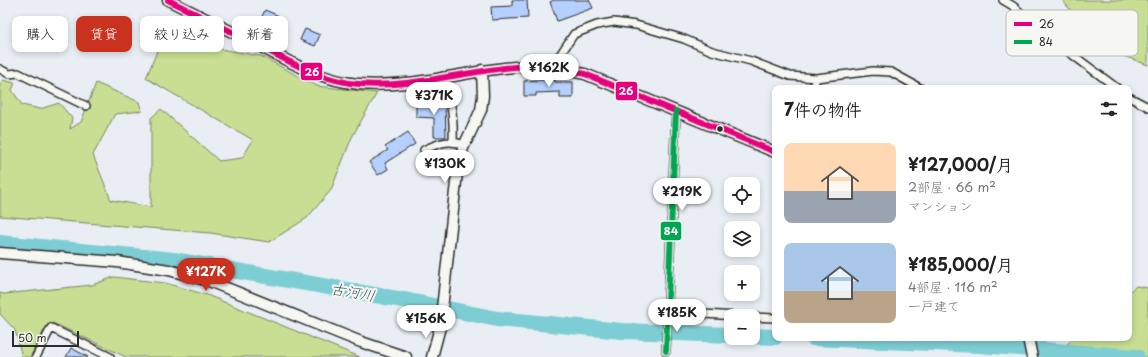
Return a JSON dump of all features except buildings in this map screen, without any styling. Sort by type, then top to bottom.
[{"type":"street","points":[[168,0],[298,66],[326,77],[358,84],[388,84],[482,70],[531,66],[552,67],[585,74],[772,151]]},
{"type":"street","points":[[1002,0],[1018,10]]},
{"type":"street","points":[[552,67],[574,34],[597,25],[614,22],[636,25],[684,39],[712,51],[751,61],[790,76],[816,78],[873,71],[891,72],[915,85]]},
{"type":"street","points":[[1074,56],[1113,85]]},
{"type":"street","points":[[0,70],[9,74],[18,73],[86,106]]},
{"type":"street","points":[[432,357],[440,326],[457,173],[464,145],[481,110],[483,96],[482,70]]},
{"type":"street","points":[[443,76],[454,116],[453,141]]},
{"type":"street","points":[[815,85],[816,78]]},
{"type":"street","points":[[1132,99],[1148,107]]},
{"type":"street","points":[[666,351],[669,313],[676,111]]},
{"type":"street","points":[[424,150],[438,143],[453,141],[464,145]]},
{"type":"street","points":[[0,253],[117,262],[169,270],[209,281],[361,342],[406,357]]},
{"type":"street","points":[[669,313],[724,315]]},
{"type":"street","points":[[760,317],[772,318]]},
{"type":"street","points":[[36,357],[51,328],[110,357]]},
{"type":"street","points":[[1029,341],[1032,357]]},
{"type":"green space","points":[[1062,0],[1148,0],[1148,65],[1124,56],[1138,56],[1138,10],[1070,10]]},
{"type":"green space","points":[[224,50],[261,56],[317,86],[377,93],[352,137],[331,190],[307,218],[269,242],[210,233],[0,216],[0,84],[3,80],[15,83],[12,90],[22,105],[40,109],[59,103],[72,118],[70,129],[81,122],[96,83],[139,102],[142,111],[115,114],[93,155],[111,200],[151,207],[151,118],[161,109],[219,161],[242,158],[253,140],[146,78],[157,52],[224,52]]},
{"type":"green space","points":[[114,277],[165,283],[207,295],[360,357],[126,357],[53,323],[47,325],[30,357],[22,357],[15,330],[0,314],[0,293],[4,294],[92,285]]},
{"type":"green space","points":[[1136,286],[1148,288],[1148,357],[1059,357],[1058,352],[1071,341],[1132,341],[1132,289]]},
{"type":"waterway","name":"古河川","points":[[0,243],[174,260],[409,301],[497,319],[622,331],[724,335]]},
{"type":"waterway","name":"古河川","points":[[760,336],[772,337]]},
{"type":"waterway","name":"古河川","points":[[884,341],[979,345],[1137,357]]},
{"type":"transit line","name":"26","points":[[168,0],[304,69],[331,79],[359,84],[381,85],[426,81],[515,67],[543,66],[585,74],[772,151]]},
{"type":"transit line","name":"84","points":[[666,351],[676,111]]}]
